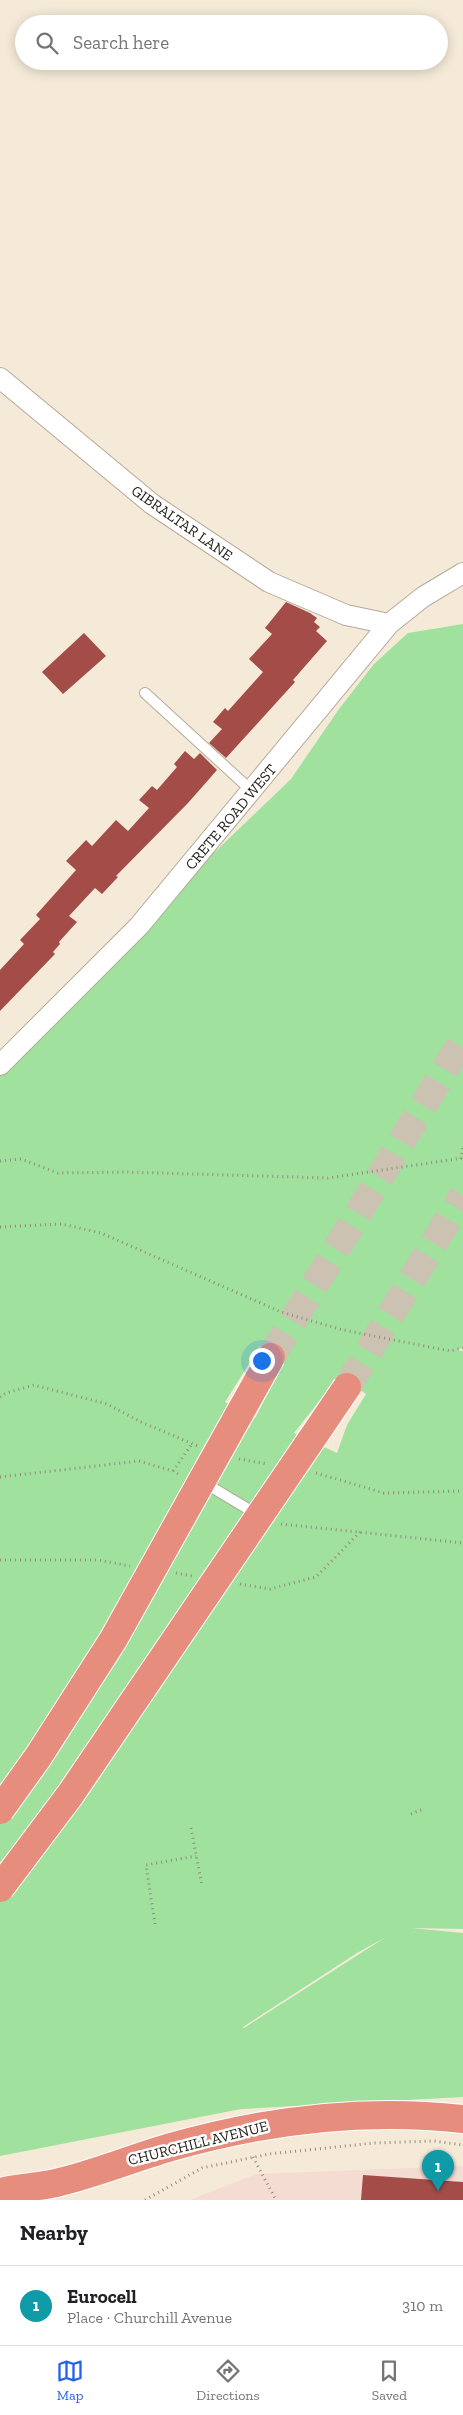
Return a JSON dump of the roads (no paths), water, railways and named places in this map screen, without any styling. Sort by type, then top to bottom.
[{"type":"highway","points":[[0,1810],[38,1757],[113,1640],[271,1357]]},
{"type":"highway","points":[[0,1888],[70,1795],[258,1515],[347,1387]]},
{"type":"highway","name":"CHURCHILL AVENUE","points":[[0,2192],[46,2192],[172,2147],[248,2128],[353,2115],[436,2116],[463,2119]]},
{"type":"street","name":"GIBRALTAR LANE","points":[[0,378],[152,504],[269,582],[346,615],[389,624]]},
{"type":"street","name":"CRETE ROAD WEST","points":[[0,1066],[138,926],[389,624],[423,597],[463,573]]},
{"type":"lane","points":[[145,693],[252,791]]},
{"type":"lane","points":[[202,1481],[258,1515]]},
{"type":"tunnel","points":[[271,1357],[463,1040]]},
{"type":"tunnel","points":[[347,1387],[463,1195]]},
{"type":"place","name":"Eurocell","points":[[438,2191]]}]
